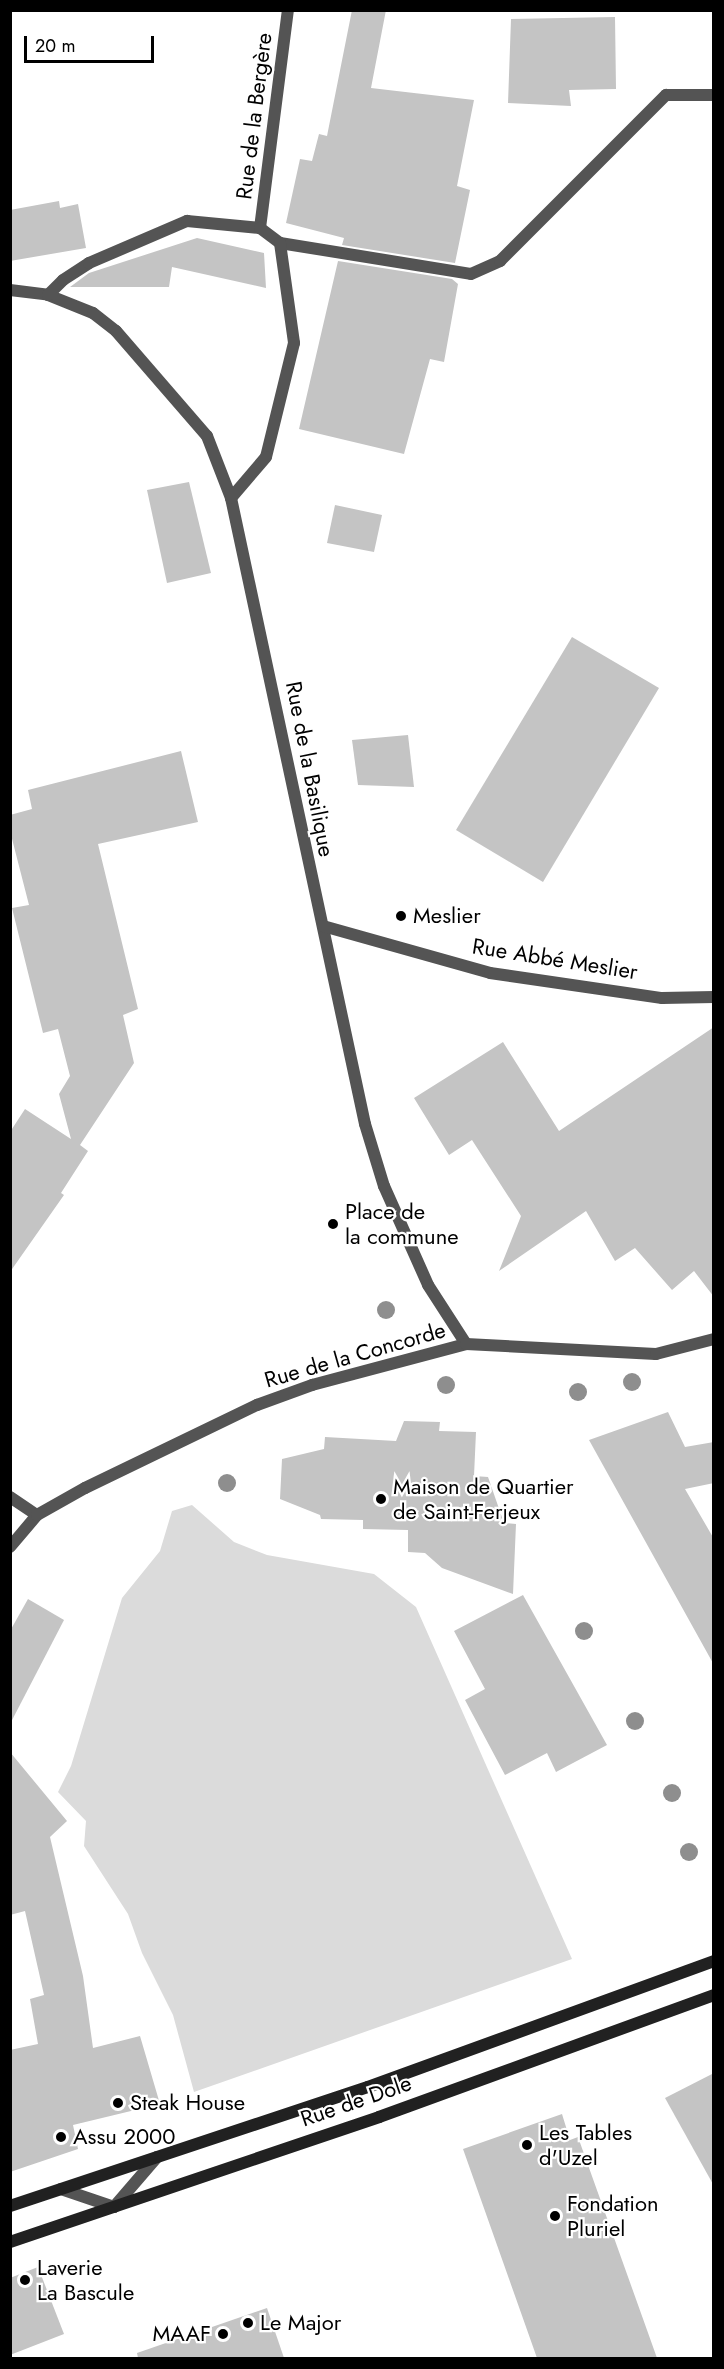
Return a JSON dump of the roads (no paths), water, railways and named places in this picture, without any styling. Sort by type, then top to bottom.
[{"type":"main road","name":"Rue de Dole","points":[[10,2206],[368,2087],[714,1961]]},
{"type":"main road","name":"Rue de Dole","points":[[10,2242],[114,2208],[714,1995]]},
{"type":"street","name":"Rue de la Bergère","points":[[260,228],[288,10]]},
{"type":"street","points":[[231,498],[266,457],[294,343],[280,243],[471,274],[500,261],[666,95],[714,95]]},
{"type":"street","name":"Rue de la Bergère","points":[[48,295],[63,280],[89,263],[187,221],[260,228],[280,243]]},
{"type":"street","name":"Rue de la Basilique","points":[[10,290],[48,295],[93,313],[116,331],[207,436],[231,498],[365,1124],[384,1186],[428,1285],[466,1344]]},
{"type":"street","name":"Rue Abbé Meslier","points":[[323,926],[490,973],[662,998],[714,997]]},
{"type":"street","name":"Rue de la Concorde","points":[[10,1547],[37,1515],[257,1405],[312,1385],[466,1344],[656,1354],[714,1340]]},
{"type":"street","points":[[10,1497],[37,1515]]},
{"type":"street","points":[[61,2188],[114,2208],[157,2157]]},
{"type":"place","name":"Meslier","points":[[401,916]]},
{"type":"place","name":"Place de la commune","points":[[333,1224]]},
{"type":"place","name":"Maison de Quartier de Saint-Ferjeux","points":[[381,1499]]},
{"type":"place","name":"Steak House","points":[[118,2103]]},
{"type":"place","name":"Assu 2000","points":[[61,2137]]},
{"type":"place","name":"Les Tables d'Uzel","points":[[527,2145]]},
{"type":"place","name":"Fondation Pluriel","points":[[555,2216]]},
{"type":"place","name":"Laverie La Bascule","points":[[25,2280]]},
{"type":"place","name":"Le Major","points":[[248,2323]]},
{"type":"place","name":"MAAF","points":[[223,2334]]}]
